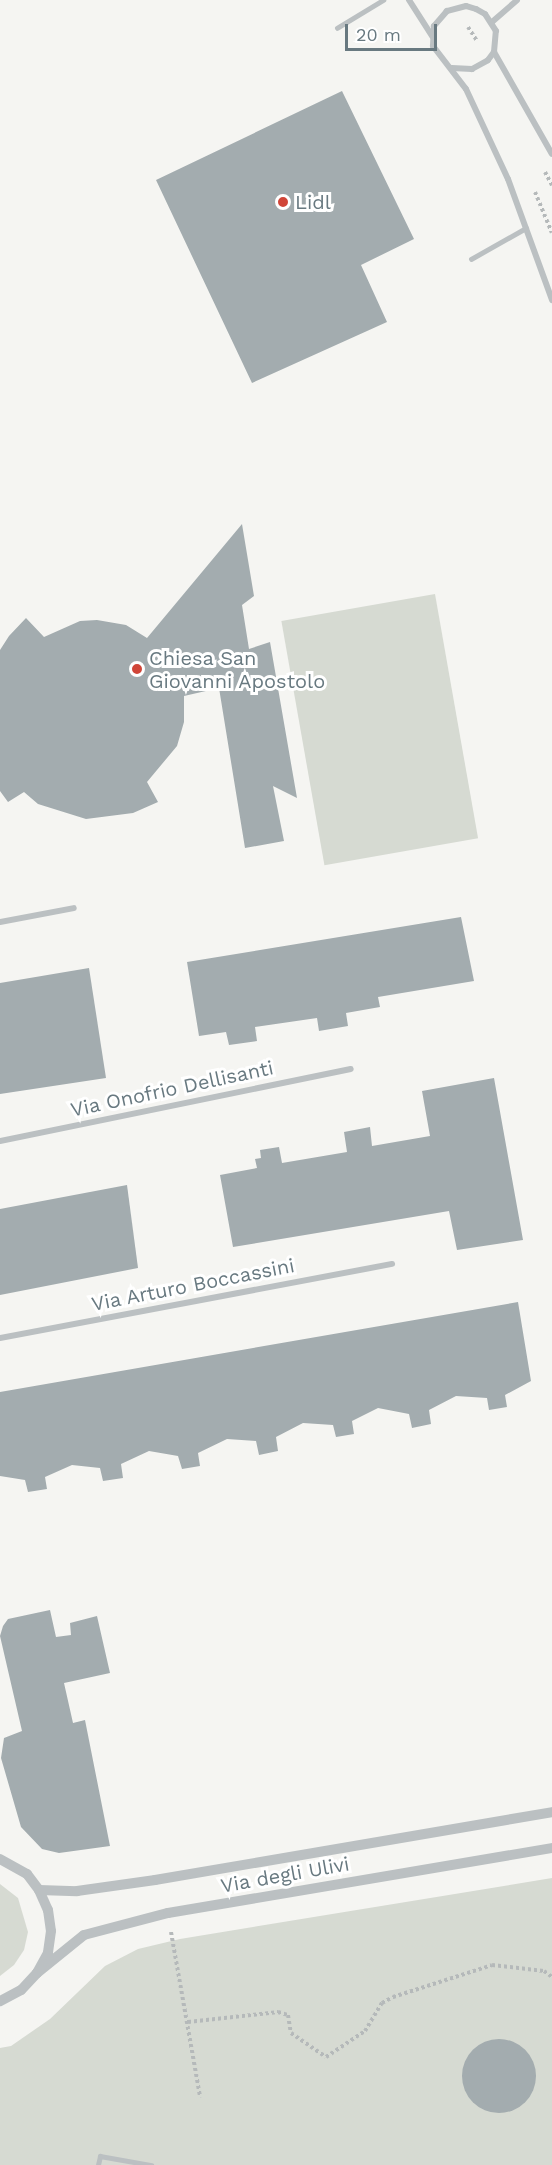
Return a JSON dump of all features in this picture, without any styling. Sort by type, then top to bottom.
[{"type":"street","points":[[410,0],[432,36],[437,56],[452,68],[508,179],[552,300]]},
{"type":"street","points":[[492,22],[517,0]]},
{"type":"street","points":[[432,36],[439,18],[464,3],[485,14],[492,22],[496,31],[494,52],[488,60],[472,69],[452,68]]},
{"type":"street","points":[[494,52],[552,154]]},
{"type":"street","points":[[0,922],[74,908]]},
{"type":"street","name":"Via Onofrio Dellisanti","points":[[0,1141],[351,1069]]},
{"type":"street","name":"Via Arturo Boccassini","points":[[0,1338],[392,1264]]},
{"type":"street","name":"Via degli Ulivi","points":[[39,1890],[77,1891],[155,1880],[552,1812]]},
{"type":"street","name":"Via degli Ulivi","points":[[0,2001],[21,1990],[84,1935],[168,1913],[552,1848]]},
{"type":"street","points":[[0,1859],[27,1874],[39,1890],[48,1910],[51,1931],[48,1953],[38,1973]]},
{"type":"lane","points":[[337,28],[384,0]]},
{"type":"lane","points":[[471,259],[526,228]]},
{"type":"lane","points":[[98,2165],[100,2156],[151,2165]]},
{"type":"path","points":[[168,1913],[200,2097]]},
{"type":"path","points":[[188,2022],[278,2012],[288,2015],[291,2033],[326,2057],[365,2031],[382,2003],[393,1997],[492,1965],[544,1971],[552,1977]]},
{"type":"shaded area","points":[[435,594],[478,838],[324,865],[281,621]]},
{"type":"shaded area","points":[[552,1878],[552,2165],[0,2165],[0,2048],[11,2046],[50,2019],[105,1966],[138,1949],[180,1939]]},
{"type":"shaded area","points":[[0,1884],[18,1898],[28,1932],[24,1950],[14,1965],[0,1976]]},
{"type":"building","points":[[342,91],[414,239],[361,265],[387,322],[252,383],[156,180]]},
{"type":"building","name":"Chiesa San Giovanni Apostolo","points":[[242,524],[254,596],[242,605],[249,649],[270,642],[297,798],[273,786],[284,841],[245,848],[219,688],[184,696],[184,722],[177,746],[147,782],[158,802],[133,813],[86,819],[38,804],[24,792],[8,802],[0,791],[0,650],[9,636],[26,618],[44,637],[80,621],[97,620],[126,625],[147,638]]},
{"type":"building","points":[[461,917],[474,981],[378,997],[380,1007],[346,1013],[348,1026],[319,1031],[317,1018],[255,1027],[257,1041],[229,1045],[226,1032],[199,1036],[187,962]]},
{"type":"building","points":[[89,968],[106,1078],[0,1094],[0,983]]},
{"type":"building","points":[[494,1078],[523,1240],[457,1250],[449,1211],[233,1247],[220,1175],[257,1168],[255,1159],[261,1158],[260,1150],[279,1147],[282,1163],[347,1152],[344,1132],[370,1127],[372,1146],[430,1136],[422,1091]]},
{"type":"building","points":[[127,1185],[138,1268],[0,1295],[0,1209]]},
{"type":"building","points":[[518,1302],[531,1381],[505,1395],[507,1407],[489,1410],[487,1398],[456,1396],[429,1410],[431,1424],[412,1428],[409,1414],[378,1408],[352,1421],[354,1434],[336,1437],[333,1425],[303,1423],[276,1437],[278,1451],[259,1455],[256,1441],[227,1439],[198,1453],[200,1466],[182,1469],[178,1456],[149,1451],[121,1464],[123,1478],[103,1481],[100,1468],[72,1465],[45,1477],[47,1489],[28,1492],[25,1480],[0,1476],[0,1392]]},
{"type":"building","points":[[50,1610],[56,1637],[71,1635],[70,1623],[97,1616],[110,1673],[64,1683],[73,1723],[85,1720],[110,1846],[59,1853],[42,1849],[21,1827],[1,1758],[4,1738],[22,1731],[0,1636],[3,1626],[8,1619]]},
{"type":"building","points":[[499,2039],[520,2045],[530,2055],[536,2076],[530,2097],[520,2107],[499,2113],[478,2107],[468,2097],[462,2076],[468,2055],[478,2045]]},
{"type":"place","name":"Lidl","points":[[283,202]]},
{"type":"place","name":"Chiesa San Giovanni Apostolo","points":[[137,669]]}]
